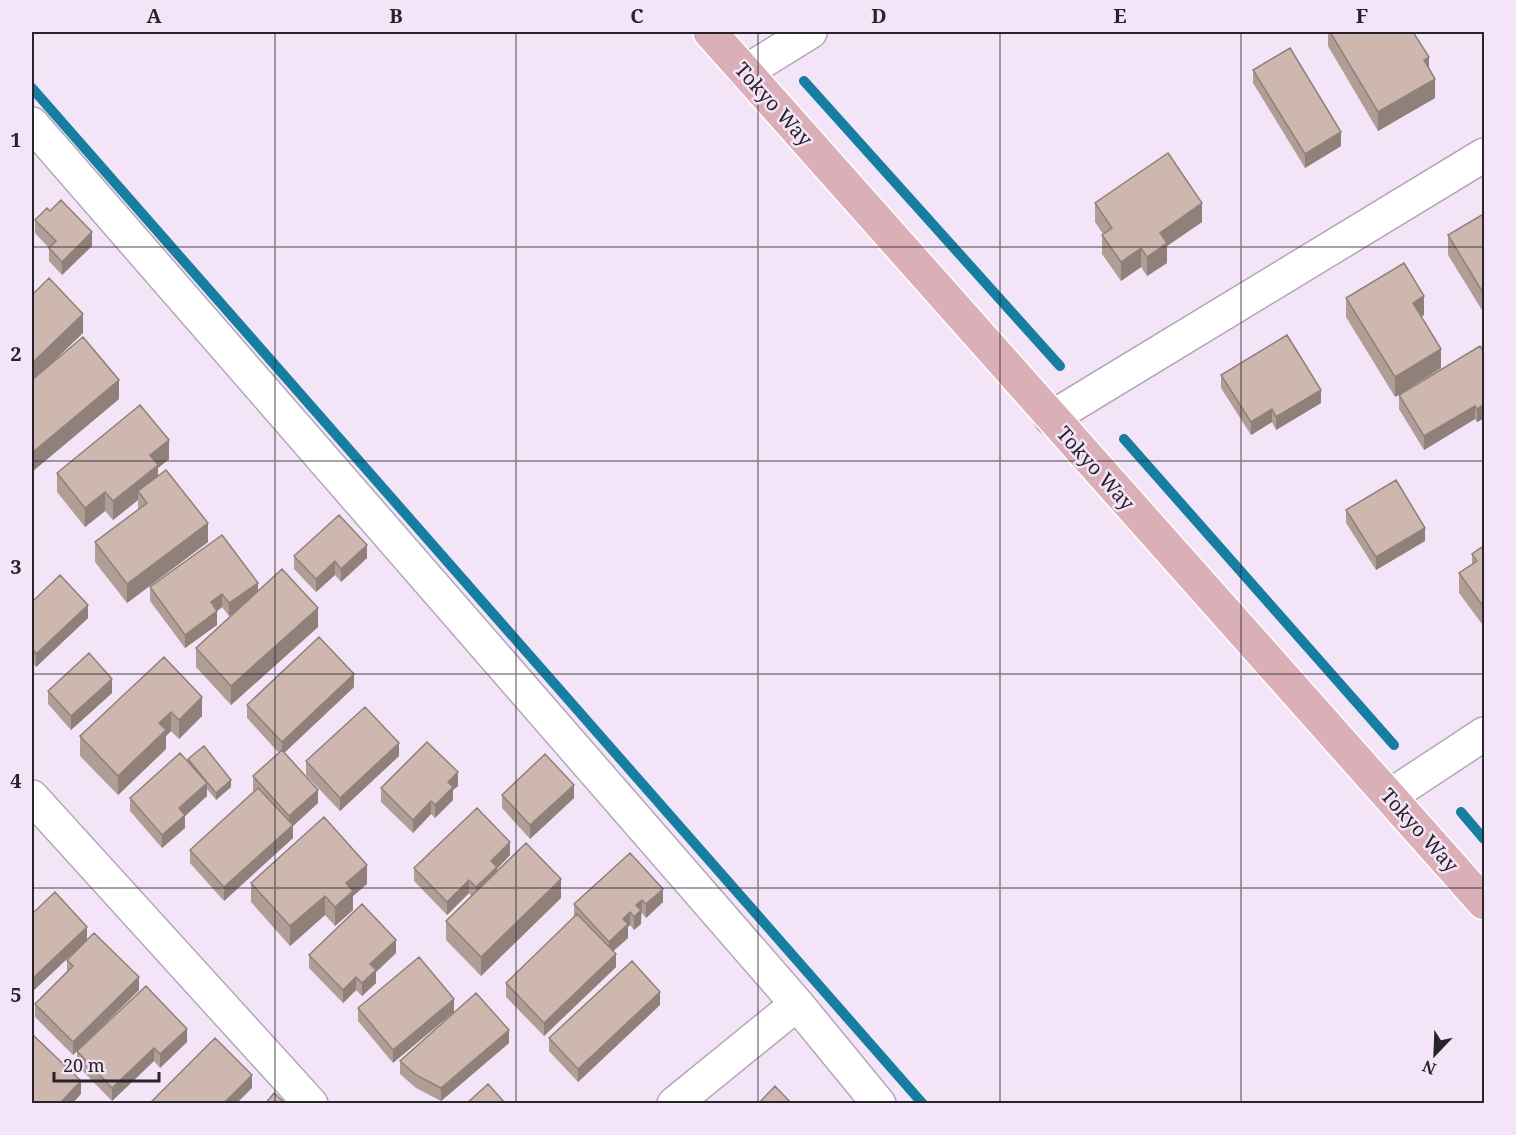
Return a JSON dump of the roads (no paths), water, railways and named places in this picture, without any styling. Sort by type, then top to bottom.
[{"type":"main road","name":"Tokyo Way","points":[[710,32],[1051,418],[1485,903]]},
{"type":"street","points":[[745,72],[808,32]]},
{"type":"street","points":[[38,142],[797,1004],[879,1104]]},
{"type":"street","points":[[1051,418],[1485,155]]},
{"type":"street","points":[[1390,796],[1485,734]]},
{"type":"street","points":[[32,797],[311,1104]]},
{"type":"street","points":[[674,1104],[797,1004]]},
{"type":"waterway","points":[[804,81],[1060,366]]},
{"type":"waterway","points":[[32,88],[923,1104]]},
{"type":"waterway","points":[[1124,439],[1394,745]]},
{"type":"waterway","points":[[1461,812],[1484,839]]}]
